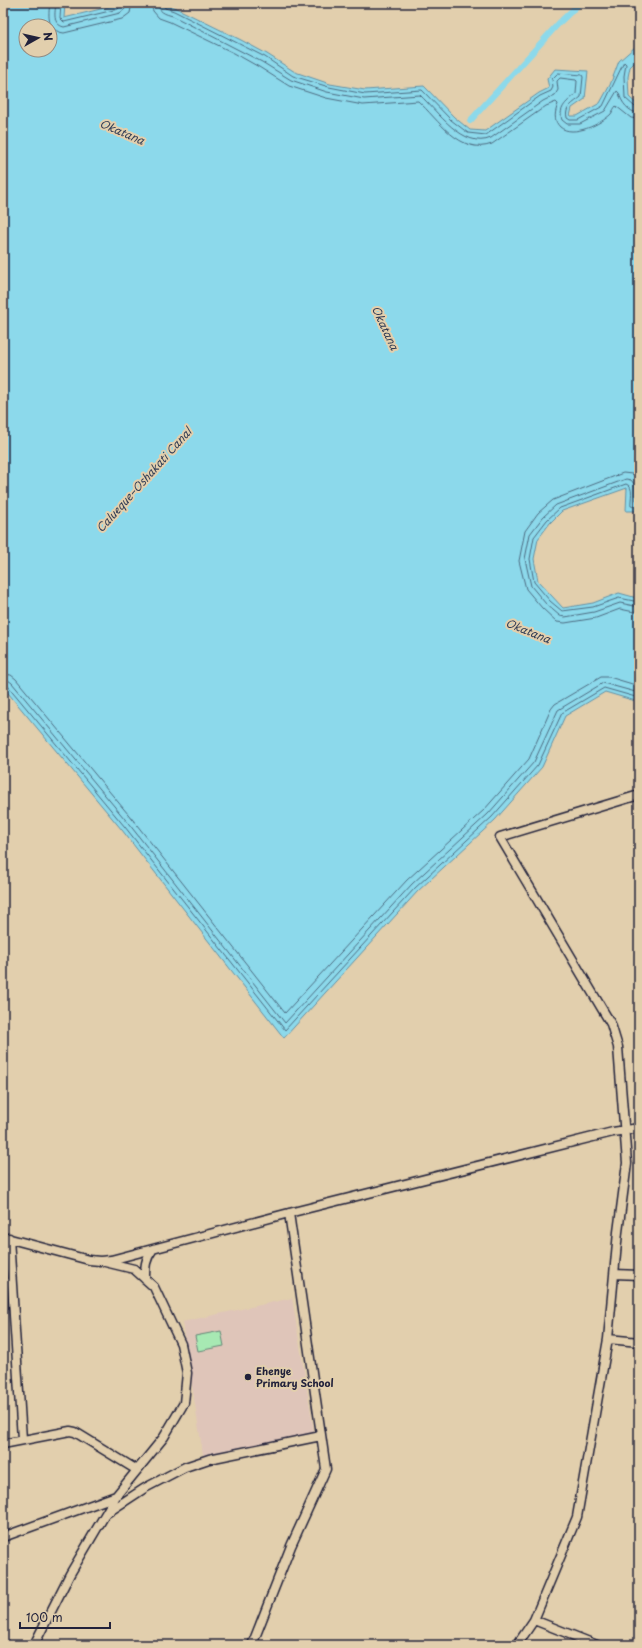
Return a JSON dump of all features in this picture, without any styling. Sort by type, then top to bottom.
[{"type":"street","points":[[517,1645],[534,1620],[577,1517],[608,1339],[618,1232],[627,1163],[623,1130],[618,1047],[611,1024],[500,837],[639,795]]},
{"type":"street","points":[[100,1261],[153,1249],[289,1213],[623,1130],[639,1128]]},
{"type":"street","points":[[252,1645],[291,1546],[326,1469],[289,1213]]},
{"type":"street","points":[[22,1439],[6,1238],[134,1269],[154,1287],[181,1344],[187,1373],[184,1403],[164,1437],[116,1496],[70,1574],[34,1645]]},
{"type":"street","points":[[145,1279],[147,1256],[153,1249]]},
{"type":"street","points":[[615,1274],[639,1275]]},
{"type":"street","points":[[608,1339],[639,1342]]},
{"type":"street","points":[[3,1444],[22,1439],[70,1431],[75,1432],[137,1470]]},
{"type":"street","points":[[105,1515],[145,1488],[185,1467],[209,1459],[321,1436]]},
{"type":"street","points":[[3,1538],[116,1496]]},
{"type":"street","points":[[534,1620],[597,1645]]},
{"type":"shaded area","name":"Ehenye Primary School","points":[[292,1298],[314,1432],[203,1455],[182,1322]]},
{"type":"green space","points":[[221,1331],[224,1346],[198,1351],[195,1336]]},
{"type":"water","name":"Okatana","points":[[3,3],[65,3],[64,18],[125,3],[161,3],[176,8],[241,40],[267,54],[295,72],[330,84],[365,90],[424,86],[454,117],[470,130],[485,131],[539,93],[549,88],[547,79],[555,69],[588,71],[585,99],[572,108],[570,116],[577,116],[600,103],[610,85],[619,61],[635,47],[638,52],[638,59],[630,67],[628,77],[629,97],[639,106],[639,511],[626,511],[627,488],[562,511],[550,523],[538,539],[534,559],[538,581],[563,608],[593,603],[619,593],[637,598],[639,600],[639,702],[605,692],[565,716],[542,767],[495,820],[418,891],[284,1038],[122,830],[3,687]]},
{"type":"waterway","name":"Calueque–Oshakati Canal","points":[[470,121],[559,23],[580,3]]},
{"type":"place","name":"Ehenye Primary School","points":[[248,1377]]}]
